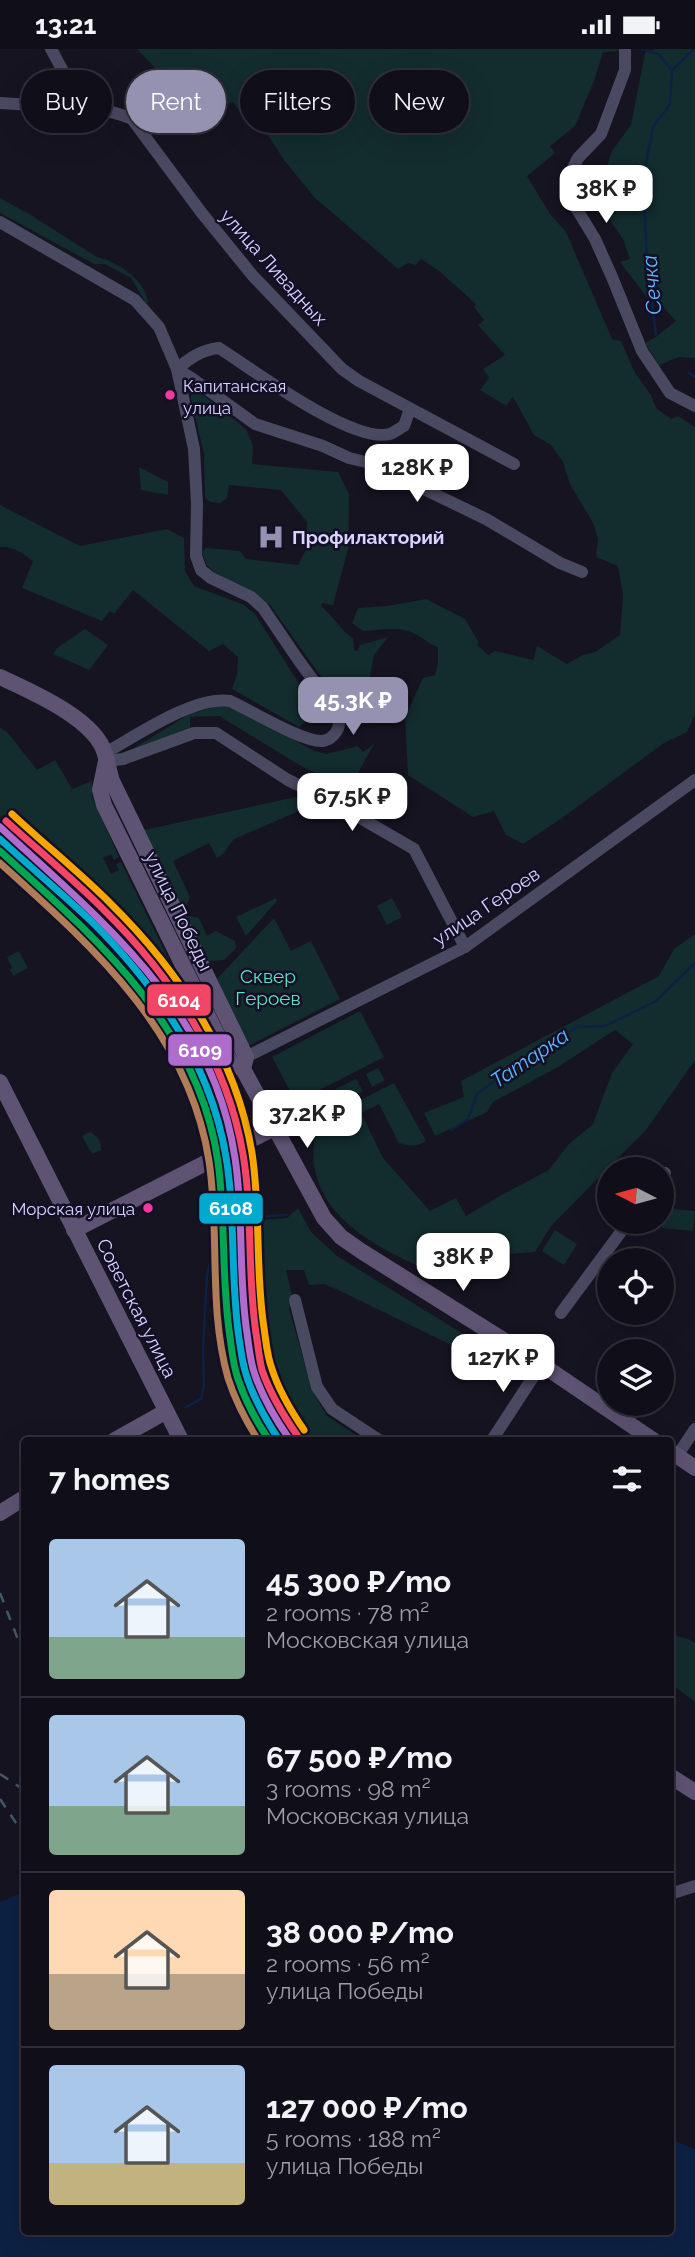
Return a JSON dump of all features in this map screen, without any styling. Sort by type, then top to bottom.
[{"type":"main road","points":[[0,677],[43,697],[65,711],[84,726],[105,757]]},
{"type":"main road","name":"улица Победы","points":[[105,757],[100,790],[104,805],[231,1063],[244,1063],[274,1128],[324,1219],[341,1237],[649,1437]]},
{"type":"main road","name":"Советская улица","points":[[0,1082],[178,1437]]},
{"type":"main road","points":[[74,1230],[274,1128]]},
{"type":"main road","points":[[120,1437],[165,1412]]},
{"type":"main road","points":[[674,1454],[695,1468]]},
{"type":"main road","points":[[0,1513],[21,1500]]},
{"type":"main road","points":[[674,1779],[695,1792]]},
{"type":"street","points":[[51,49],[63,70]]},
{"type":"street","points":[[625,49],[625,70],[601,134],[578,159],[569,176],[568,188],[575,207],[607,264],[642,351],[670,393],[695,406]]},
{"type":"street","name":"улица Ливадных","points":[[0,103],[21,103]]},
{"type":"street","name":"улица Ливадных","points":[[112,111],[132,119],[201,212],[272,298],[342,369],[359,381],[514,464]]},
{"type":"street","points":[[0,222],[135,300],[159,327],[177,369],[194,449],[196,556],[201,569],[211,578],[251,597],[263,608],[337,711],[340,720],[333,737],[315,741],[299,736],[239,705],[219,699],[191,706],[105,757]]},
{"type":"street","points":[[177,369],[199,352],[219,348],[311,408],[358,431],[389,434],[404,426],[410,409]]},
{"type":"street","points":[[177,369],[255,424],[370,463],[485,519],[582,572]]},
{"type":"street","points":[[105,757],[123,759],[194,733],[216,733],[288,780],[331,801],[414,849],[465,947]]},
{"type":"street","name":"улица Героев","points":[[244,1063],[465,947],[695,780]]},
{"type":"street","points":[[561,1313],[619,1234]]},
{"type":"street","points":[[295,1300],[317,1387],[331,1409],[374,1437]]},
{"type":"street","points":[[494,1437],[541,1365]]},
{"type":"street","points":[[674,1452],[695,1429]]},
{"type":"street","points":[[674,1893],[695,1886]]},
{"type":"green space","points":[[137,49],[622,49],[603,52],[575,126],[550,146],[555,153],[527,176],[550,214],[566,232],[612,339],[621,341],[635,373],[651,395],[656,408],[671,419],[678,416],[695,427],[695,714],[687,732],[664,743],[523,844],[506,835],[494,811],[473,817],[408,775],[405,717],[423,678],[435,675],[438,647],[405,630],[363,631],[352,623],[358,608],[426,599],[465,619],[479,643],[477,645],[488,655],[495,651],[533,660],[537,646],[567,664],[595,652],[620,635],[623,595],[618,566],[596,557],[598,539],[593,523],[570,484],[563,462],[551,445],[534,435],[513,397],[506,406],[480,390],[489,378],[483,369],[505,355],[478,325],[484,320],[474,307],[476,304],[439,271],[421,259],[416,265],[408,263],[398,269],[315,198],[284,160],[267,133],[355,133],[355,70],[240,70],[240,112],[233,102],[226,105],[226,70],[157,70]]},
{"type":"green space","points":[[655,49],[695,49],[695,358],[679,357],[659,365],[645,343],[676,321],[664,308],[649,300],[620,262],[630,259],[623,239],[596,200],[612,151],[631,125],[645,53]]},
{"type":"green space","points":[[0,198],[97,257],[129,273],[142,286],[148,302],[146,303],[131,278],[105,264],[94,264],[0,213]]},
{"type":"green space","points":[[194,391],[198,391],[246,429],[253,446],[252,464],[338,472],[349,494],[348,549],[333,605],[322,603],[321,606],[353,639],[354,650],[358,651],[360,645],[388,637],[374,655],[363,712],[356,717],[332,692],[270,605],[215,573],[206,564],[202,552],[206,548],[240,551],[246,559],[298,565],[306,550],[307,522],[281,490],[229,485],[227,498],[220,503],[210,502],[205,498],[204,454],[191,399]]},
{"type":"green space","points":[[139,467],[168,482],[168,495],[141,490]]},
{"type":"green space","points":[[0,505],[80,546],[167,529],[184,538],[185,571],[194,586],[244,605],[255,614],[317,712],[299,727],[232,689],[237,674],[238,657],[223,644],[209,651],[133,590],[114,614],[110,611],[102,621],[22,588],[33,561],[14,549],[0,547]]},
{"type":"green space","points":[[85,629],[108,645],[89,670],[53,654],[57,648]]},
{"type":"green space","points":[[217,706],[246,713],[314,751],[327,754],[358,746],[363,752],[374,744],[348,791],[219,716],[190,717],[190,730],[129,751],[188,715]]},
{"type":"green space","points":[[0,728],[7,732],[37,770],[55,760],[72,789],[92,781],[92,797],[119,857],[114,860],[111,854],[103,858],[111,874],[119,870],[116,864],[121,862],[230,1085],[222,1090],[196,1037],[173,999],[128,941],[87,898],[0,818]]},
{"type":"green space","points":[[296,797],[306,808],[234,839],[217,858],[209,843],[173,861],[190,897],[186,906],[181,909],[144,830]]},
{"type":"green space","points":[[276,898],[277,901],[246,936],[236,917]]},
{"type":"green space","points":[[392,898],[402,917],[387,925],[377,906]]},
{"type":"green space","points":[[186,918],[199,918],[207,936],[216,931],[235,941],[236,948],[224,960],[205,959]]},
{"type":"green space","name":"Сквер Героев","points":[[274,918],[291,951],[311,941],[340,999],[248,1046],[215,981]]},
{"type":"green space","points":[[695,934],[695,1060],[646,1130],[619,1157],[597,1157],[597,1180],[551,1226],[535,1252],[463,1261],[451,1280],[389,1252],[350,1226],[334,1210],[322,1191],[314,1166],[314,1137],[320,1133],[315,1123],[394,1083],[426,1141],[413,1145],[399,1143],[379,1104],[361,1113],[383,1158],[430,1211],[456,1198],[466,1216],[549,1170],[568,1145],[593,1124],[612,1073],[633,1044],[615,1030],[558,1067],[493,1102],[487,1112],[435,1136],[424,1113],[464,1097],[461,1081],[659,976],[674,949]]},
{"type":"green space","points":[[19,951],[28,968],[13,976],[7,957]]},
{"type":"green space","points":[[360,1011],[384,1057],[296,1102],[272,1057]]},
{"type":"green space","points":[[378,1068],[385,1080],[372,1087],[366,1074]]},
{"type":"green space","points":[[356,1079],[363,1091],[339,1104],[332,1091]]},
{"type":"green space","points":[[327,1094],[333,1106],[317,1115],[310,1102]]},
{"type":"green space","points":[[90,1132],[98,1139],[101,1147],[101,1150],[92,1154],[82,1136]]},
{"type":"green space","points":[[298,1208],[311,1232],[337,1256],[523,1371],[519,1378],[336,1289],[324,1284],[309,1285],[304,1270],[286,1270],[293,1299],[289,1309],[313,1392],[327,1416],[359,1437],[295,1437],[271,1395],[254,1345],[248,1310],[246,1269],[247,1229],[263,1220],[287,1218]]},
{"type":"green space","points":[[674,1209],[695,1211],[693,1231],[674,1229]]},
{"type":"green space","points":[[555,1230],[577,1244],[564,1265],[542,1251]]},
{"type":"green space","points":[[674,1635],[695,1643],[695,1702],[674,1686]]},
{"type":"water","points":[[21,1893],[21,2235],[674,2235],[674,2141],[695,2149],[695,2257],[0,2257],[0,1902]]},
{"type":"waterway","name":"Сечка","points":[[642,49],[658,54],[672,70],[670,104],[653,127],[643,180],[647,262],[656,335]]},
{"type":"waterway","points":[[672,70],[694,49]]},
{"type":"waterway","name":"Сечка","points":[[689,373],[695,377]]},
{"type":"waterway","name":"Татарка","points":[[451,1130],[468,1119],[477,1094],[501,1076],[577,1027],[605,1026],[656,1001],[695,963]]},
{"type":"waterway","name":"Татарка","points":[[186,1407],[201,1399],[204,1386],[207,1275],[222,1223],[230,1218],[287,1215]]},
{"type":"railway","points":[[0,1593],[21,1647]]},
{"type":"railway","points":[[0,1774],[21,1788]]},
{"type":"railway","points":[[0,1799],[21,1830]]},
{"type":"transit line","points":[[12,814],[135,929],[181,986],[218,1049],[233,1083],[252,1153],[261,1306],[269,1359],[282,1393],[304,1430]]},
{"type":"transit line","name":"6104","points":[[6,821],[80,887],[129,936],[173,991],[210,1052],[224,1085],[243,1154],[248,1199],[253,1311],[262,1370],[277,1404],[297,1435]]},
{"type":"transit line","name":"6109","points":[[0,827],[114,934],[148,972],[178,1013],[203,1057],[223,1105],[235,1158],[244,1311],[252,1365],[266,1400],[288,1437]]},
{"type":"transit line","name":"6108","points":[[0,839],[115,946],[158,1000],[194,1059],[219,1123],[226,1157],[231,1202],[236,1315],[244,1365],[256,1400],[277,1437]]},
{"type":"transit line","points":[[0,851],[106,951],[138,988],[166,1027],[189,1068],[207,1113],[218,1162],[227,1315],[235,1369],[247,1403],[267,1437]]},
{"type":"transit line","points":[[0,863],[69,926],[132,994],[181,1071],[198,1114],[209,1161],[214,1215],[216,1298],[222,1352],[234,1394],[256,1437]]},
{"type":"place","name":"Капитанская улица","points":[[170,395]]},
{"type":"place","name":"Профилакторий","points":[[271,537]]},
{"type":"place","name":"Морская улица","points":[[148,1208]]}]
